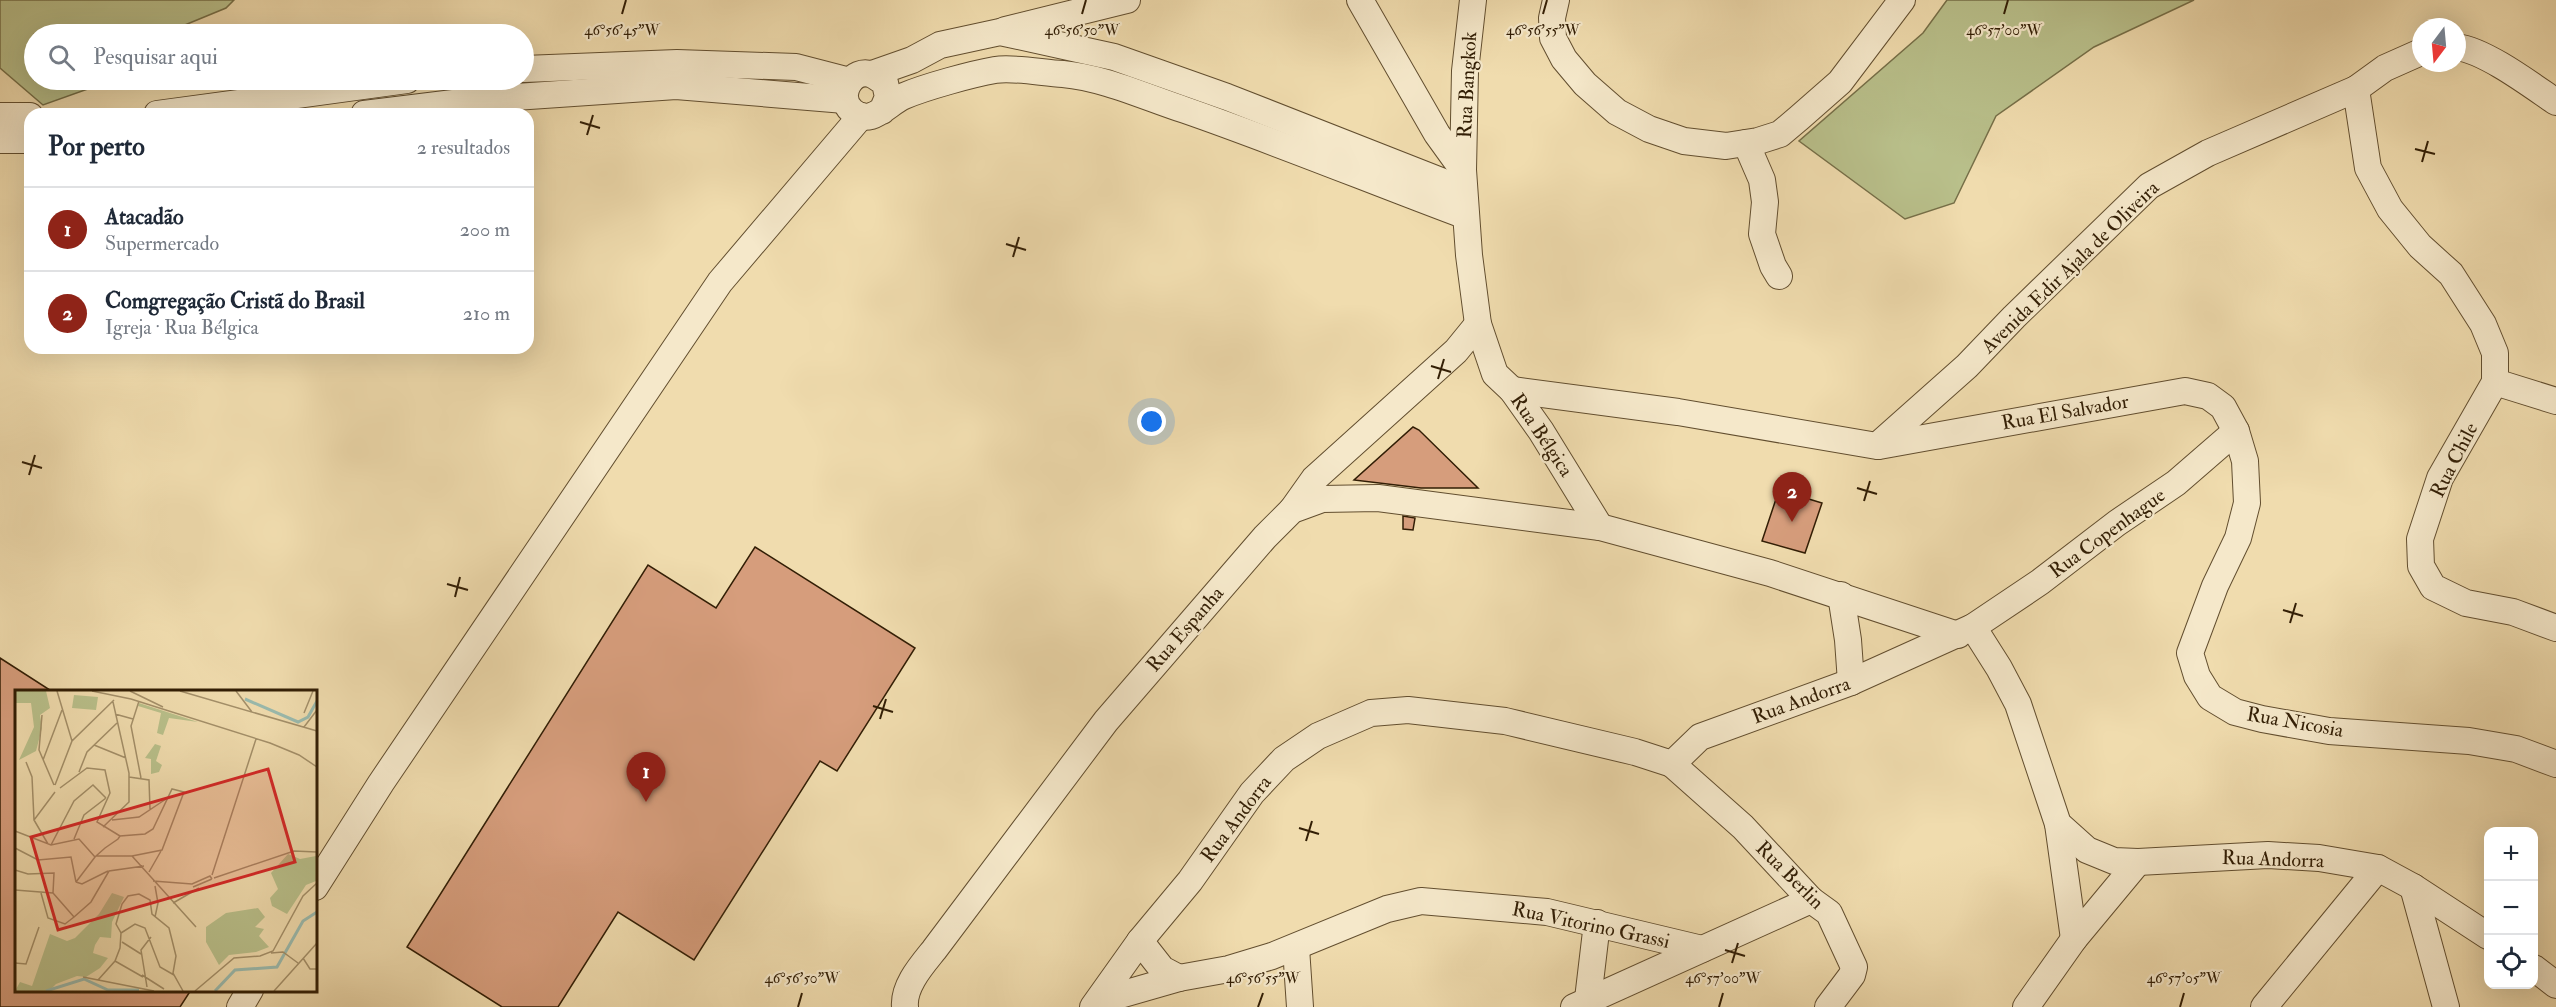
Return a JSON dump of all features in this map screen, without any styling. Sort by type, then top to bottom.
[{"type":"street","points":[[316,885],[387,773],[720,282],[862,96],[912,60],[940,45],[1127,0]]},
{"type":"street","points":[[1360,0],[1463,180]]},
{"type":"street","name":"Rua Bangkok","points":[[1463,180],[1466,71],[1473,0]]},
{"type":"street","points":[[1556,0],[1552,18],[1552,38],[1563,59],[1585,84],[1617,112],[1649,129],[1684,141],[1726,146],[1780,134],[1840,82],[1902,0]]},
{"type":"street","points":[[1000,32],[1114,57],[1463,180]]},
{"type":"street","points":[[2466,48],[2514,74],[2556,102]]},
{"type":"street","name":"Avenida Edir Ajala de Oliveira","points":[[1877,446],[1967,366],[2149,186],[2208,153],[2356,89],[2385,68],[2412,56]]},
{"type":"street","points":[[534,69],[677,63],[796,67],[862,96]]},
{"type":"street","points":[[413,108],[486,99],[676,86],[902,97],[997,69],[1086,76],[1285,145],[1466,216]]},
{"type":"street","points":[[2356,89],[2368,168],[2390,209],[2420,246],[2451,274],[2483,324],[2495,353],[2495,382],[2556,401]]},
{"type":"street","points":[[201,108],[333,90]]},
{"type":"street","points":[[0,116],[24,116]]},
{"type":"street","points":[[0,140],[24,140]]},
{"type":"street","points":[[1746,143],[1762,180],[1765,202],[1762,234],[1773,266],[1779,276]]},
{"type":"street","name":"Rua Bélgica","points":[[1463,180],[1478,324],[1495,374],[1512,390],[1558,456],[1600,527]]},
{"type":"street","points":[[1292,510],[1314,479],[1456,351],[1478,324]]},
{"type":"street","name":"Rua Chile","points":[[2495,382],[2440,478],[2420,539],[2421,566],[2433,587],[2466,603],[2513,612],[2556,628]]},
{"type":"street","points":[[1512,390],[1678,412],[1877,446]]},
{"type":"street","name":"Rua El Salvador","points":[[1877,446],[2186,391],[2208,396],[2223,407],[2236,431]]},
{"type":"street","name":"Rua Copenhague","points":[[1966,631],[2040,582],[2117,523],[2176,483],[2236,431]]},
{"type":"street","name":"Rua Nicosia","points":[[2236,431],[2245,461],[2247,503],[2238,538],[2215,586],[2190,653],[2197,676],[2210,697],[2235,712],[2262,719],[2329,731],[2469,741],[2516,749],[2556,764]]},
{"type":"street","name":"Rua Espanha","points":[[905,1007],[904,1002],[912,980],[933,950],[1106,721],[1265,537],[1292,510],[1322,499],[1378,498],[1600,527]]},
{"type":"street","points":[[1600,527],[1770,573],[1966,631]]},
{"type":"street","points":[[1841,595],[1848,640],[1851,682]]},
{"type":"street","name":"Rua Andorra","points":[[1096,1004],[1140,941],[1190,881],[1252,793],[1284,759],[1318,736],[1371,713],[1408,710],[1505,721],[1635,752],[1672,764],[1700,737],[1851,682],[1966,631],[1999,668],[2018,704],[2058,824],[2087,850],[2114,861],[2138,862],[2268,855],[2319,858],[2378,868],[2413,886],[2486,935]]},
{"type":"street","name":"Rua Berlin","points":[[1672,764],[1743,828],[1811,900],[1829,913],[1854,968],[1852,975],[1828,1007]]},
{"type":"street","points":[[2058,824],[2074,939]]},
{"type":"street","points":[[2026,1007],[2074,939],[2138,862]]},
{"type":"street","points":[[2264,1007],[2378,868]]},
{"type":"street","points":[[2413,886],[2446,1007]]},
{"type":"street","points":[[1581,1003],[1811,900]]},
{"type":"street","name":"Rua Vitorino Grassi","points":[[1096,1004],[1179,978],[1229,969],[1296,948],[1387,909],[1421,901],[1535,911],[1597,923],[1702,949]]},
{"type":"street","points":[[1581,1003],[1597,923]]},
{"type":"street","points":[[1140,941],[1162,969],[1179,978]]},
{"type":"street","points":[[1296,948],[1300,1007]]},
{"type":"street","points":[[2538,971],[2556,985]]},
{"type":"street","points":[[240,1007],[249,992]]},
{"type":"green space","points":[[0,0],[234,0],[226,8],[187,24],[24,24],[24,89],[0,68]]},
{"type":"green space","points":[[1947,0],[2194,0],[2094,47],[1996,116],[1954,203],[1905,219],[1799,141],[1923,33]]},
{"type":"green space","points":[[26,90],[85,90],[43,105]]},
{"type":"building","points":[[1413,427],[1419,430],[1478,488],[1421,488],[1354,480]]},
{"type":"building","points":[[1779,490],[1822,503],[1805,553],[1762,541]]},
{"type":"building","points":[[1403,516],[1415,518],[1413,530],[1403,529]]},
{"type":"building","points":[[755,547],[915,648],[837,771],[820,761],[694,960],[618,912],[558,1007],[502,1007],[407,947],[648,565],[716,608]]},
{"type":"building","points":[[0,658],[50,690],[15,690],[15,992],[190,992],[180,1007],[0,1007]]},
{"type":"place","name":"Comgregação Cristã do Brasil","points":[[1792,522]]},
{"type":"place","name":"Atacadão","points":[[646,802]]}]
